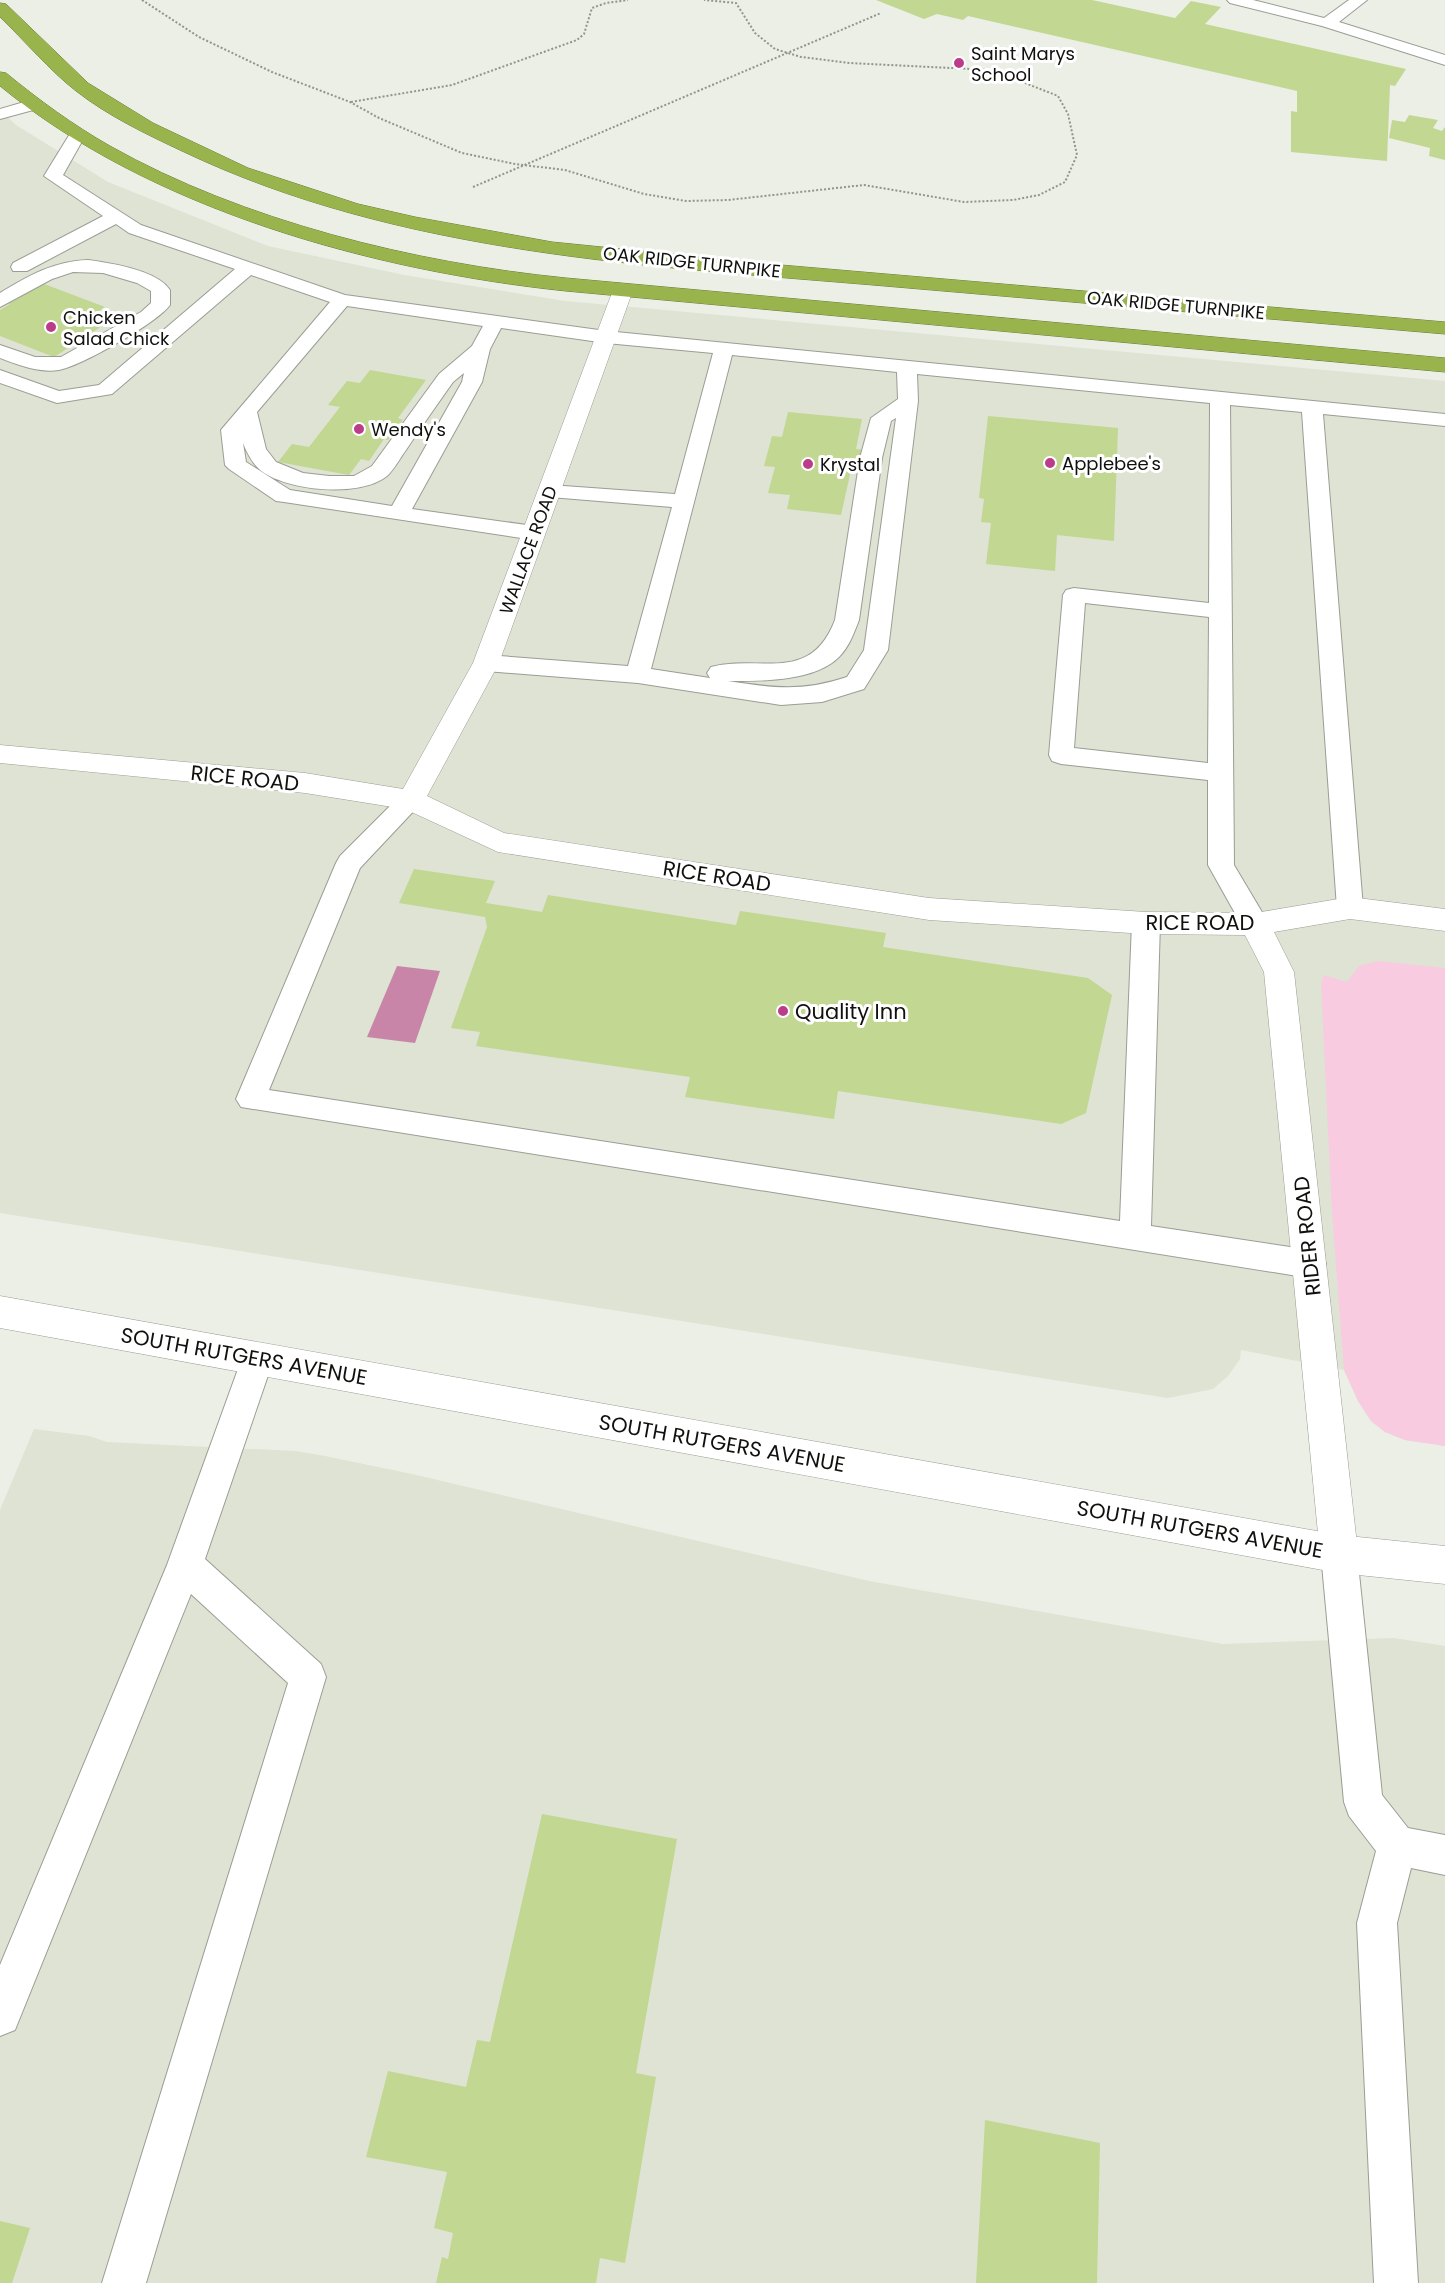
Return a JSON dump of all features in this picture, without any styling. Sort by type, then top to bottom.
[{"type":"highway","name":"OAK RIDGE TURNPIKE","points":[[0,8],[46,55],[82,87],[146,127],[241,172],[353,208],[415,223],[552,248],[781,271],[1445,328]]},
{"type":"highway","name":"OAK RIDGE TURNPIKE","points":[[0,77],[31,105],[77,136],[177,188],[231,209],[350,245],[509,278],[1445,365]]},
{"type":"street","name":"WALLACE ROAD","points":[[411,800],[486,663],[623,290]]},
{"type":"street","name":"RICE ROAD","points":[[0,754],[305,783],[411,800],[498,842],[929,909],[1146,923],[1255,924],[1350,908],[1445,920]]},
{"type":"street","name":"RIDER ROAD","points":[[1255,924],[1279,972],[1339,1554]]},
{"type":"street","name":"SOUTH RUTGERS AVENUE","points":[[0,1312],[1339,1554],[1445,1565]]},
{"type":"lane","points":[[1235,0],[1327,23],[1445,60]]},
{"type":"lane","points":[[1327,23],[1359,0]]},
{"type":"lane","points":[[0,114],[31,105]]},
{"type":"lane","points":[[77,136],[53,176],[135,229],[342,300],[606,337],[1445,420]]},
{"type":"lane","points":[[0,278],[116,217]]},
{"type":"lane","points":[[0,301],[49,274],[77,264],[103,266],[154,283],[161,290],[160,305],[148,315],[67,362],[54,366],[41,365],[0,351]]},
{"type":"lane","points":[[0,376],[57,397],[105,390],[248,268]]},
{"type":"lane","points":[[342,300],[231,430],[236,465],[284,496],[534,533]]},
{"type":"lane","points":[[399,514],[471,382],[480,349],[495,321]]},
{"type":"lane","points":[[247,411],[255,446],[262,462],[278,471],[304,479],[330,483],[358,481],[380,471],[446,378],[480,349]]},
{"type":"lane","points":[[638,675],[724,349]]},
{"type":"lane","points":[[486,663],[638,675],[781,697],[822,694],[856,683],[876,651],[908,402],[907,367]]},
{"type":"lane","points":[[1220,398],[1221,865],[1255,924]]},
{"type":"lane","points":[[638,675],[773,672],[802,666],[826,655],[839,640],[847,620],[871,458],[881,418],[908,402]]},
{"type":"lane","points":[[1312,406],[1350,908]]},
{"type":"lane","points":[[550,491],[684,501]]},
{"type":"lane","points":[[1220,611],[1074,595],[1061,755],[1221,773]]},
{"type":"lane","points":[[411,800],[349,862],[251,1100],[1310,1264]]},
{"type":"lane","points":[[1136,1237],[1146,923]]},
{"type":"lane","points":[[0,2015],[184,1565],[258,1359]]},
{"type":"lane","points":[[1339,1554],[1363,1802],[1397,1846],[1445,1855]]},
{"type":"lane","points":[[124,2283],[308,1677],[184,1565]]},
{"type":"lane","points":[[1396,2283],[1377,1923],[1397,1846]]},
{"type":"path","points":[[142,0],[199,37],[272,72],[350,102],[379,118],[462,153],[523,165],[566,170],[644,194],[686,201],[728,200],[864,185],[964,202],[1013,200],[1039,195],[1065,183],[1077,155],[1068,114],[1058,96],[992,70],[849,63],[786,53],[775,49],[755,33],[736,3],[704,0]]},
{"type":"path","points":[[350,102],[452,85],[577,40],[584,34],[592,8],[606,3],[628,0]]},
{"type":"path","points":[[472,188],[881,13]]},
{"type":"shaded area","points":[[0,110],[16,125],[108,182],[268,246],[404,275],[565,301],[1445,381],[1445,1446],[1405,1440],[1385,1432],[1371,1421],[1358,1401],[1344,1370],[1241,1350],[1240,1359],[1228,1376],[1213,1389],[1168,1398],[0,1213]]},
{"type":"shaded area","points":[[1378,961],[1445,968],[1445,1446],[1405,1440],[1385,1432],[1371,1421],[1358,1401],[1344,1370],[1332,1212],[1321,984],[1324,975],[1347,982],[1359,966]]},
{"type":"shaded area","points":[[397,966],[440,971],[415,1043],[367,1037]]},
{"type":"shaded area","points":[[34,1429],[89,1436],[107,1442],[295,1451],[320,1455],[412,1474],[869,1581],[1223,1644],[1394,1638],[1445,1646],[1445,2283],[0,2283],[0,1510]]},
{"type":"building","points":[[876,0],[1092,0],[1175,18],[1191,1],[1221,7],[1205,24],[1406,69],[1395,86],[1390,85],[1387,161],[1291,152],[1291,111],[1297,112],[1297,91],[968,16],[963,20],[937,14],[924,19]]},
{"type":"building","points":[[1409,115],[1438,120],[1433,128],[1442,131],[1445,127],[1445,160],[1429,156],[1430,148],[1389,138],[1392,120],[1405,122]]},
{"type":"building","name":"Chicken Salad Chick","points":[[39,282],[105,307],[99,311],[116,317],[54,357],[0,336],[0,310],[10,304],[5,302]]},
{"type":"building","name":"Wendy's","points":[[370,370],[426,380],[398,418],[403,420],[388,440],[384,439],[369,461],[361,459],[349,475],[278,462],[292,444],[309,447],[340,407],[328,405],[347,381],[360,383]]},
{"type":"building","name":"Krystal","points":[[788,412],[862,419],[856,449],[875,451],[862,462],[853,461],[841,515],[787,509],[790,495],[768,493],[775,467],[764,466],[772,436],[782,437]]},
{"type":"building","name":"Applebee's","points":[[988,416],[1118,428],[1114,541],[1057,535],[1055,571],[986,564],[991,523],[981,522],[984,499],[979,498]]},
{"type":"building","name":"Quality Inn","points":[[414,869],[495,881],[486,903],[542,912],[548,895],[736,925],[740,911],[886,933],[883,947],[1088,978],[1112,995],[1086,1113],[1061,1124],[838,1091],[834,1119],[685,1097],[690,1077],[476,1046],[480,1032],[451,1028],[487,927],[485,917],[399,903]]},
{"type":"building","points":[[542,1814],[677,1839],[636,2073],[656,2077],[625,2263],[600,2258],[596,2283],[436,2283],[442,2257],[448,2259],[453,2233],[434,2228],[447,2172],[366,2157],[388,2071],[466,2087],[477,2040],[490,2042]]},
{"type":"building","points":[[985,2120],[1100,2143],[1097,2283],[976,2283]]},
{"type":"building","points":[[0,2221],[30,2228],[12,2283],[0,2283]]},
{"type":"place","name":"Saint Marys School","points":[[959,63]]},
{"type":"place","name":"Chicken Salad Chick","points":[[51,327]]},
{"type":"place","name":"Wendy's","points":[[359,429]]},
{"type":"place","name":"Applebee's","points":[[1050,463]]},
{"type":"place","name":"Krystal","points":[[808,464]]},
{"type":"place","name":"Quality Inn","points":[[783,1011]]}]
